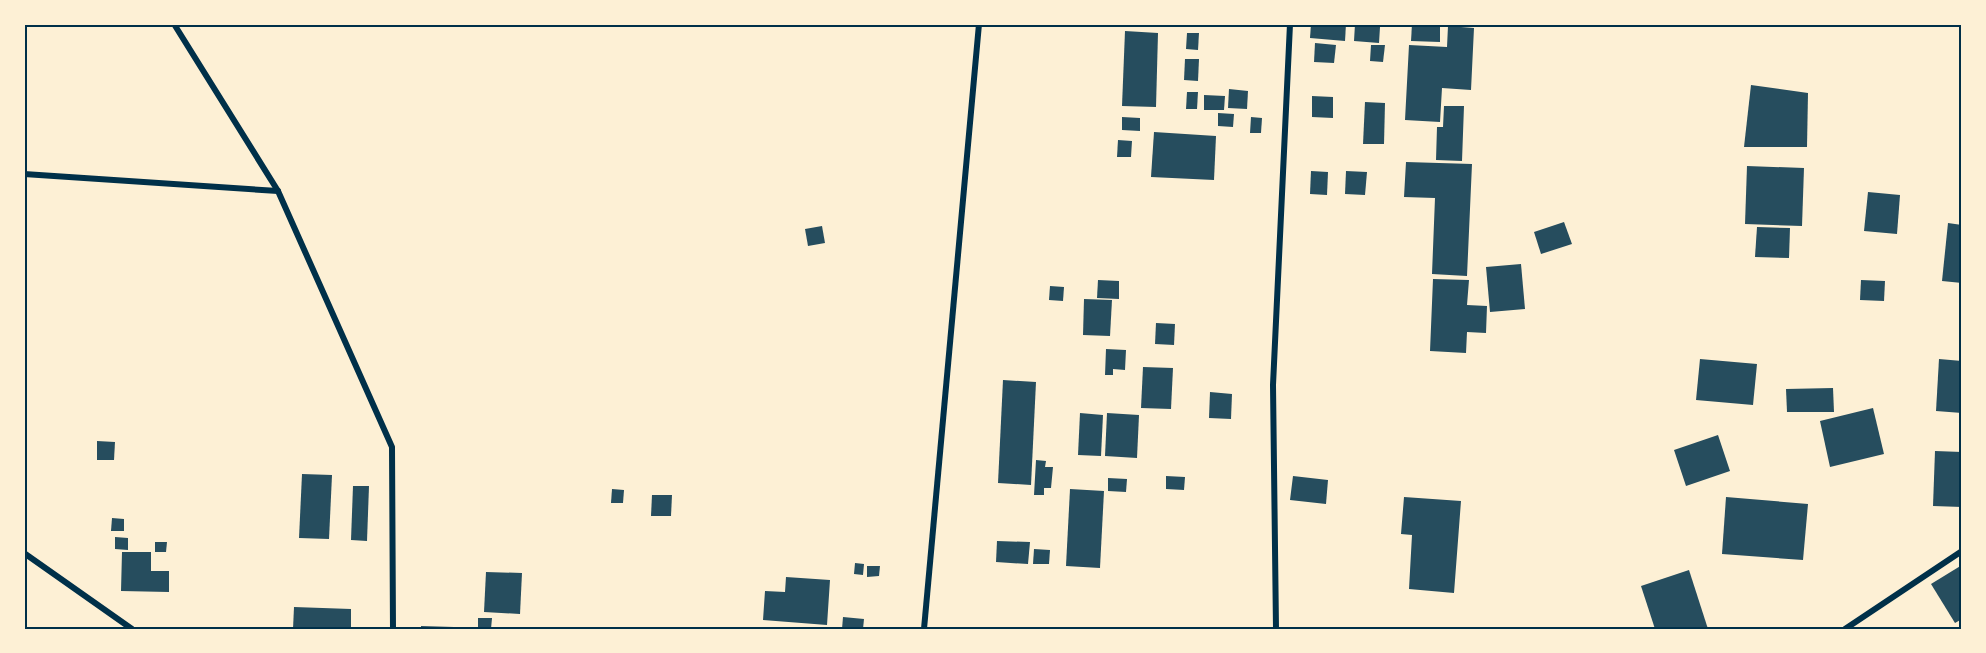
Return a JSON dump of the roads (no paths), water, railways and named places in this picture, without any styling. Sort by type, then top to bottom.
[{"type":"street","points":[[174,24],[278,191],[392,447],[393,629]]},
{"type":"street","points":[[924,629],[979,24]]},
{"type":"street","points":[[1276,629],[1273,385],[1290,24]]},
{"type":"street","points":[[24,174],[278,191]]},
{"type":"street","points":[[1845,629],[1962,551]]},
{"type":"street","points":[[24,553],[132,629]]}]
